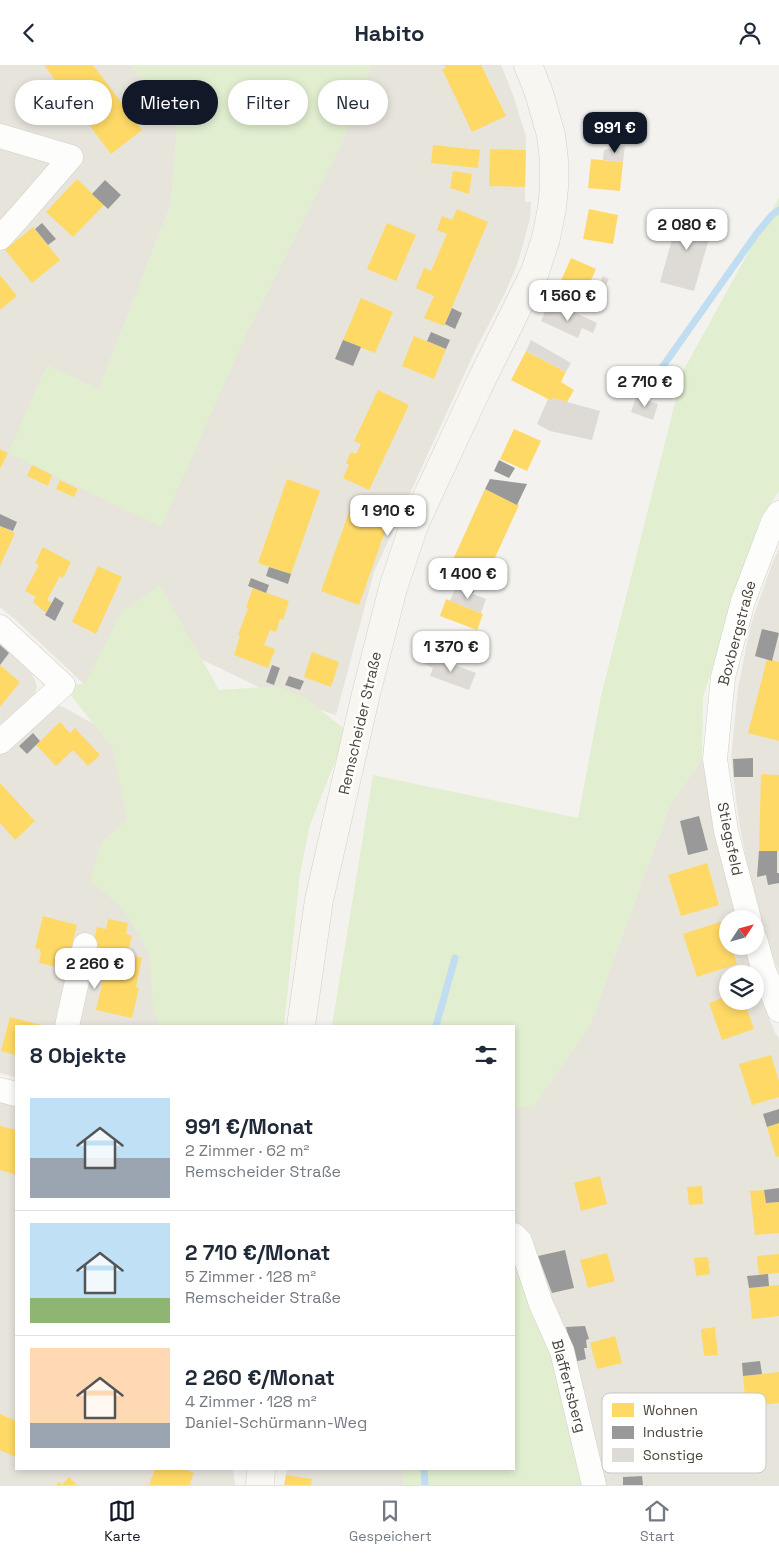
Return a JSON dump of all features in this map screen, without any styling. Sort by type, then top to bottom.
[{"type":"main road","name":"Remscheider Straße","points":[[301,1025],[319,900],[365,698],[394,588],[414,525],[479,385],[535,271],[546,238],[554,195],[554,160],[551,135],[539,93],[528,65]]},
{"type":"main road","points":[[260,1485],[261,1470]]},
{"type":"street","points":[[0,136],[71,157],[0,238]]},
{"type":"street","name":"Boxbergstraße","points":[[715,759],[723,677],[743,601],[773,522],[779,513]]},
{"type":"street","points":[[0,627],[63,685],[0,742]]},
{"type":"street","name":"Stiegsfeld","points":[[715,759],[726,831],[747,910]]},
{"type":"street","points":[[67,1025],[84,945]]},
{"type":"street","points":[[760,955],[779,1010]]},
{"type":"street","points":[[0,1090],[15,1094]]},
{"type":"street","name":"Blaffertsberg","points":[[515,1236],[520,1241],[542,1304],[562,1351],[594,1485]]},
{"type":"shaded area","points":[[0,65],[131,65],[142,80],[122,80],[122,125],[176,125],[177,127],[171,204],[99,389],[8,453],[249,328],[341,145],[348,125],[388,125],[388,80],[365,80],[371,65],[501,65],[526,136],[525,202],[531,202],[530,218],[517,265],[506,291],[474,353],[374,572],[336,715],[279,697],[118,619],[88,688],[0,607]]},
{"type":"shaded area","points":[[779,549],[779,973],[764,929],[764,910],[759,910],[751,883],[739,822],[731,759],[738,688],[751,624]]},
{"type":"shaded area","points":[[0,643],[30,672],[35,680],[37,687],[34,698],[63,707],[101,728],[114,729],[195,1025],[15,1025],[15,1077],[0,1073]]},
{"type":"shaded area","points":[[702,759],[710,788],[719,848],[735,910],[719,910],[719,955],[748,955],[750,965],[719,965],[719,1010],[764,1010],[764,1004],[775,1033],[779,1038],[779,1485],[284,1485],[287,1470],[515,1470],[515,1108],[534,1105],[589,1027],[670,805]]},
{"type":"shaded area","points":[[0,1099],[15,1104],[15,1470],[233,1470],[235,1485],[0,1485]]},
{"type":"green space","points":[[131,65],[371,65],[365,80],[318,80],[318,125],[348,125],[341,145],[249,328],[161,527],[8,453],[47,365],[99,389],[171,204],[177,127],[176,125],[218,125],[218,80],[142,80]]},
{"type":"green space","points":[[779,197],[779,491],[760,519],[703,697],[702,759],[670,805],[589,1027],[534,1106],[515,1108],[515,1025],[332,1025],[373,775],[578,818],[601,696],[683,371]]},
{"type":"green space","points":[[160,585],[219,690],[278,686],[305,698],[347,731],[310,825],[300,873],[284,1025],[159,1025],[153,1008],[149,953],[124,910],[90,880],[101,843],[127,820],[113,749],[63,685],[85,684],[121,613]]},
{"type":"green space","points":[[515,1261],[551,1355],[583,1483],[574,1485],[403,1485],[402,1470],[515,1470]]},
{"type":"building: Wohnen","points":[[44,65],[93,65],[104,80],[55,80]]},
{"type":"building: Wohnen","points":[[444,65],[481,65],[506,116],[472,132],[442,69],[446,68]]},
{"type":"building: Wohnen","points":[[112,90],[122,103],[122,125],[138,125],[142,130],[111,154],[89,125],[112,125]]},
{"type":"building: Wohnen","points":[[433,145],[480,150],[478,168],[431,163]]},
{"type":"building: Wohnen","points":[[490,149],[526,150],[525,187],[489,186]]},
{"type":"building: Wohnen","points":[[591,159],[623,162],[620,191],[588,188]]},
{"type":"building: Wohnen","points":[[453,171],[472,174],[469,194],[450,188]]},
{"type":"building: Wohnen","points":[[77,179],[104,205],[73,237],[46,212]]},
{"type":"building: Wohnen","points":[[457,209],[488,222],[444,326],[424,318],[434,296],[416,288],[424,268],[431,271],[447,234],[437,230],[442,216],[452,220]]},
{"type":"building: Wohnen","points":[[589,209],[618,215],[613,244],[583,239]]},
{"type":"building: Wohnen","points":[[387,223],[416,235],[396,281],[367,269]]},
{"type":"building: Wohnen","points":[[33,227],[60,260],[32,283],[5,250]]},
{"type":"building: Wohnen","points":[[571,258],[596,269],[584,296],[559,285]]},
{"type":"building: Wohnen","points":[[0,275],[17,296],[0,310]]},
{"type":"building: Wohnen","points":[[361,298],[393,312],[375,353],[343,340]]},
{"type":"building: Wohnen","points":[[414,336],[446,349],[434,379],[402,366]]},
{"type":"building: Wohnen","points":[[526,351],[566,372],[561,382],[574,390],[567,402],[553,398],[552,401],[511,380]]},
{"type":"building: Wohnen","points":[[378,390],[409,405],[369,490],[343,478],[349,465],[346,463],[351,452],[356,454],[361,444],[354,441]]},
{"type":"building: Wohnen","points":[[514,429],[541,441],[527,471],[500,459]]},
{"type":"building: Wohnen","points":[[0,449],[8,453],[0,469]]},
{"type":"building: Wohnen","points":[[32,465],[52,475],[48,486],[27,476]]},
{"type":"building: Wohnen","points":[[287,479],[320,491],[291,574],[258,563]]},
{"type":"building: Wohnen","points":[[60,480],[78,489],[74,497],[56,489]]},
{"type":"building: Wohnen","points":[[485,489],[519,505],[486,577],[452,562]]},
{"type":"building: Wohnen","points":[[350,509],[388,523],[359,605],[321,591]]},
{"type":"building: Wohnen","points":[[0,526],[15,533],[0,566]]},
{"type":"building: Wohnen","points":[[43,547],[71,562],[63,578],[60,576],[47,600],[52,603],[46,613],[33,602],[36,597],[25,591],[39,565],[35,563]]},
{"type":"building: Wohnen","points":[[98,566],[122,577],[96,634],[72,622]]},
{"type":"building: Wohnen","points":[[253,588],[289,601],[283,620],[280,619],[276,632],[270,630],[264,645],[275,649],[268,668],[234,655],[240,636],[238,635]]},
{"type":"building: Wohnen","points":[[446,599],[483,614],[477,630],[440,616]]},
{"type":"building: Wohnen","points":[[312,652],[339,662],[331,687],[304,677]]},
{"type":"building: Wohnen","points":[[767,659],[779,662],[779,741],[748,733]]},
{"type":"building: Wohnen","points":[[0,665],[20,682],[0,707]]},
{"type":"building: Wohnen","points":[[60,722],[70,733],[75,728],[100,755],[88,766],[73,750],[56,766],[36,745]]},
{"type":"building: Wohnen","points":[[761,774],[779,775],[779,851],[759,851]]},
{"type":"building: Wohnen","points":[[0,783],[35,821],[15,840],[0,823]]},
{"type":"building: Wohnen","points":[[707,863],[719,905],[681,916],[668,875]]},
{"type":"building: Wohnen","points":[[43,916],[77,925],[66,969],[39,963],[41,952],[40,949],[35,948]]},
{"type":"building: Wohnen","points":[[108,919],[128,923],[126,934],[132,936],[127,954],[142,958],[136,987],[139,988],[132,1018],[96,1010],[103,980],[100,979],[107,949],[92,946],[97,927],[106,929]]},
{"type":"building: Wohnen","points":[[719,922],[719,955],[734,955],[737,964],[719,965],[719,970],[697,977],[683,934]]},
{"type":"building: Wohnen","points":[[719,999],[719,1010],[747,1010],[754,1029],[722,1040],[709,1003]]},
{"type":"building: Wohnen","points":[[10,1017],[41,1025],[15,1025],[15,1055],[1,1051]]},
{"type":"building: Wohnen","points":[[771,1055],[779,1081],[779,1097],[752,1105],[739,1064]]},
{"type":"building: Wohnen","points":[[779,1123],[779,1156],[776,1157],[767,1127]]},
{"type":"building: Wohnen","points":[[0,1126],[15,1130],[15,1175],[0,1170]]},
{"type":"building: Wohnen","points":[[600,1176],[607,1204],[581,1211],[574,1183]]},
{"type":"building: Wohnen","points":[[702,1186],[703,1204],[689,1205],[687,1187]]},
{"type":"building: Wohnen","points":[[764,1190],[766,1203],[779,1202],[779,1233],[755,1235],[750,1191]]},
{"type":"building: Wohnen","points":[[607,1253],[615,1281],[588,1288],[580,1260]]},
{"type":"building: Wohnen","points":[[779,1254],[779,1273],[759,1275],[757,1256]]},
{"type":"building: Wohnen","points":[[708,1257],[710,1274],[696,1276],[694,1258]]},
{"type":"building: Wohnen","points":[[779,1285],[779,1316],[752,1319],[749,1288]]},
{"type":"building: Wohnen","points":[[715,1327],[718,1355],[704,1356],[701,1329]]},
{"type":"building: Wohnen","points":[[615,1336],[622,1363],[597,1369],[590,1343]]},
{"type":"building: Wohnen","points":[[779,1372],[779,1403],[766,1405],[766,1393],[745,1393],[743,1376]]},
{"type":"building: Wohnen","points":[[0,1414],[15,1421],[15,1457],[0,1450]]},
{"type":"building: Wohnen","points":[[155,1470],[186,1470],[194,1473],[189,1485],[149,1485]]},
{"type":"building: Wohnen","points":[[286,1475],[312,1479],[311,1485],[284,1485]]},
{"type":"building: Wohnen","points":[[69,1477],[77,1485],[62,1485]]},
{"type":"building: Industrie","points":[[105,180],[121,195],[108,209],[92,194]]},
{"type":"building: Industrie","points":[[42,223],[56,239],[48,245],[35,229]]},
{"type":"building: Industrie","points":[[452,308],[462,313],[455,329],[445,324]]},
{"type":"building: Industrie","points":[[431,332],[450,340],[446,349],[427,341]]},
{"type":"building: Industrie","points":[[343,340],[361,347],[353,366],[335,359]]},
{"type":"building: Industrie","points":[[499,460],[515,468],[509,478],[494,471]]},
{"type":"building: Industrie","points":[[490,479],[527,484],[517,505],[485,489]]},
{"type":"building: Industrie","points":[[0,514],[17,522],[13,531],[0,526]]},
{"type":"building: Industrie","points":[[269,567],[291,574],[288,584],[266,576]]},
{"type":"building: Industrie","points":[[448,573],[476,584],[473,593],[445,583]]},
{"type":"building: Industrie","points":[[251,578],[269,585],[266,593],[248,586]]},
{"type":"building: Industrie","points":[[55,597],[64,603],[55,621],[45,615]]},
{"type":"building: Industrie","points":[[762,629],[779,633],[772,661],[755,656]]},
{"type":"building: Industrie","points":[[0,645],[9,653],[0,665]]},
{"type":"building: Industrie","points":[[272,665],[280,668],[274,685],[266,682]]},
{"type":"building: Industrie","points":[[289,676],[304,681],[300,690],[285,685]]},
{"type":"building: Industrie","points":[[33,733],[40,741],[27,754],[19,746]]},
{"type":"building: Industrie","points":[[753,758],[753,777],[734,777],[733,759]]},
{"type":"building: Industrie","points":[[699,816],[708,850],[688,855],[680,821]]},
{"type":"building: Industrie","points":[[759,851],[777,851],[779,883],[768,885],[766,875],[757,877]]},
{"type":"building: Industrie","points":[[779,1109],[779,1123],[767,1127],[763,1114]]},
{"type":"building: Industrie","points":[[779,1188],[779,1202],[766,1203],[764,1190]]},
{"type":"building: Industrie","points":[[565,1250],[574,1288],[552,1293],[538,1256]]},
{"type":"building: Industrie","points":[[768,1274],[769,1286],[749,1288],[747,1276]]},
{"type":"building: Industrie","points":[[585,1326],[589,1339],[586,1340],[587,1348],[584,1348],[586,1359],[574,1362],[566,1327]]},
{"type":"building: Industrie","points":[[760,1361],[762,1374],[743,1376],[742,1363]]},
{"type":"building: Industrie","points":[[642,1476],[643,1485],[623,1485],[623,1477]]},
{"type":"building: Sonstige","points":[[625,145],[623,162],[603,160],[604,150]]},
{"type":"building: Sonstige","points":[[680,211],[714,221],[694,291],[660,282]]},
{"type":"building: Sonstige","points":[[603,276],[609,279],[602,293],[596,290]]},
{"type":"building: Sonstige","points":[[547,307],[562,314],[565,308],[597,323],[593,333],[582,328],[578,338],[541,321]]},
{"type":"building: Sonstige","points":[[531,340],[571,363],[566,372],[526,351]]},
{"type":"building: Sonstige","points":[[636,397],[658,404],[653,420],[631,412]]},
{"type":"building: Sonstige","points":[[553,398],[600,411],[592,440],[550,431],[537,424],[548,399],[552,401]]},
{"type":"building: Sonstige","points":[[456,587],[486,599],[481,613],[450,601]]},
{"type":"building: Sonstige","points":[[428,655],[476,673],[469,690],[430,676],[433,668],[425,664]]},
{"type":"waterway","points":[[661,369],[757,233],[772,215],[779,210]]},
{"type":"waterway","points":[[436,1025],[455,958]]},
{"type":"waterway","points":[[424,1470],[425,1485]]}]
